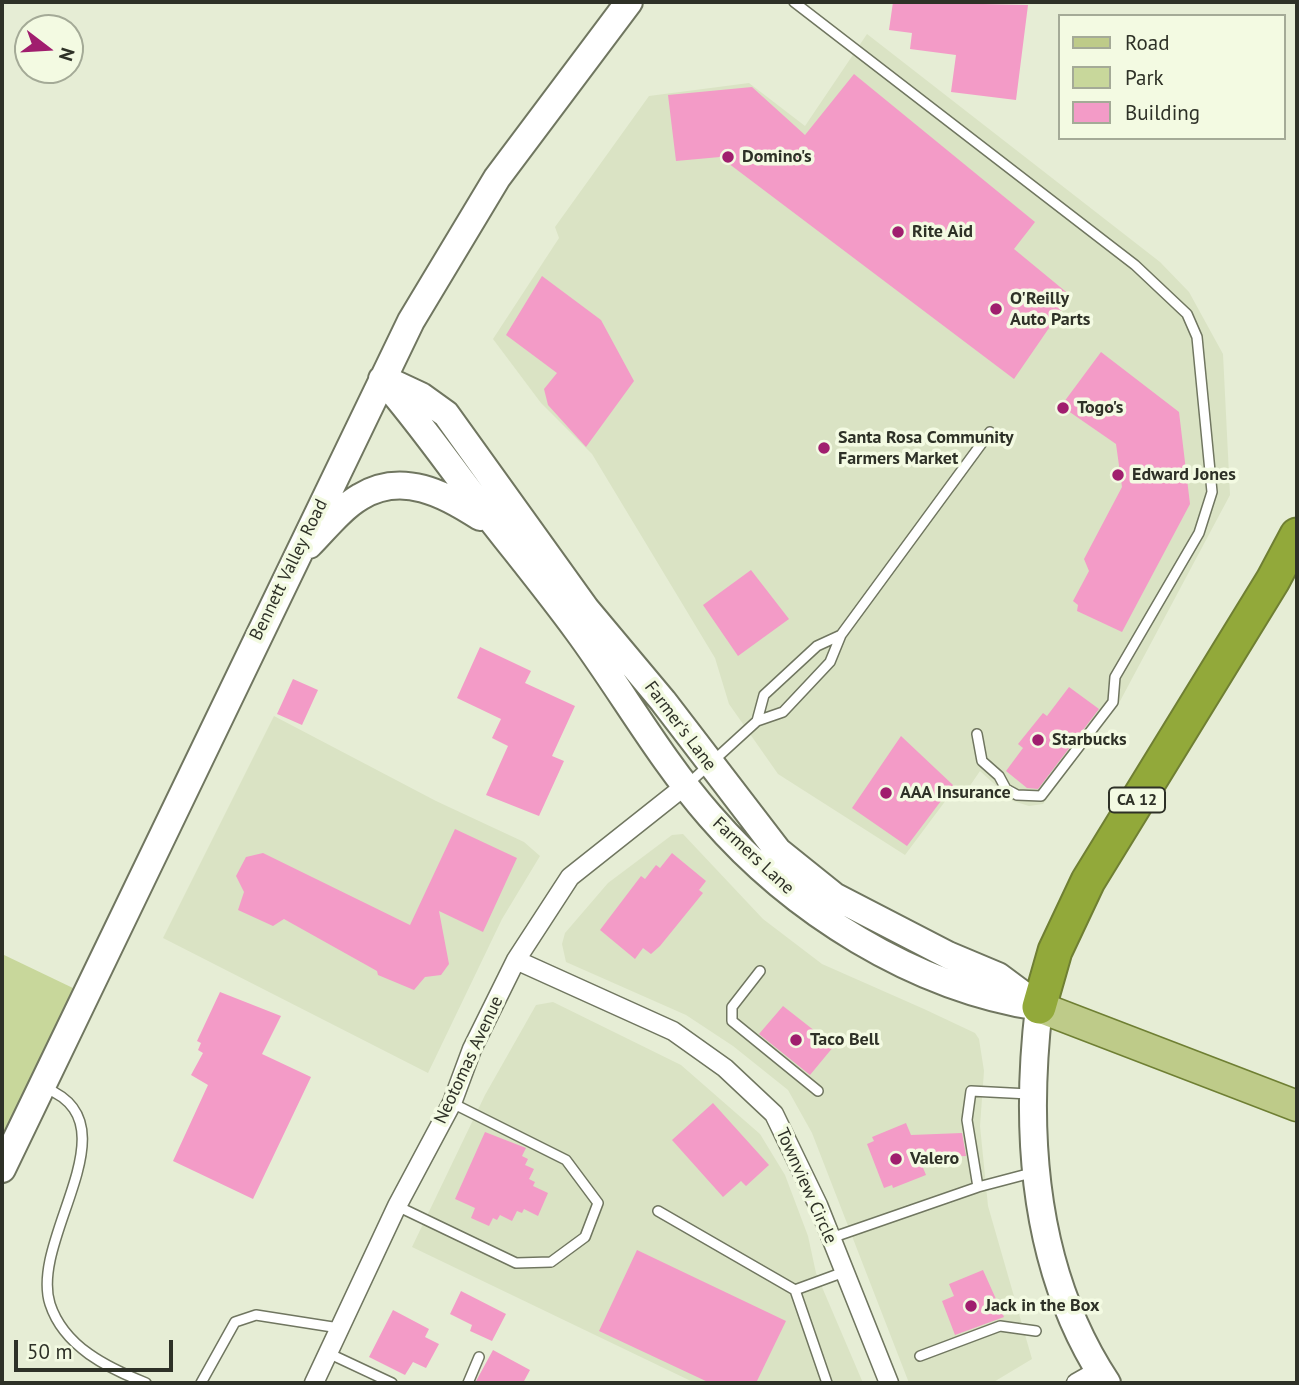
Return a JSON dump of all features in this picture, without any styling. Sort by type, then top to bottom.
[{"type":"highway","name":"CA 12","points":[[1039,1007],[1055,951],[1088,881],[1273,580],[1297,535]]},
{"type":"main road","name":"Farmers Lane","points":[[1039,1007],[1297,1106]]},
{"type":"street","name":"Bennett Valley Road","points":[[2,1169],[293,561],[431,285],[497,178],[629,2]]},
{"type":"street","name":"Farmers Lane","points":[[382,379],[576,628],[709,815],[757,865],[842,929],[931,975],[992,999],[1039,1007]]},
{"type":"street","name":"Farmer's Lane","points":[[382,379],[421,396],[446,414],[586,609],[663,701],[778,851],[834,896],[948,955],[999,976],[1039,1007]]},
{"type":"street","points":[[293,561],[360,497],[392,487],[413,486],[445,494],[497,528]]},
{"type":"street","name":"Neotomas Avenue","points":[[314,1383],[397,1206],[452,1103],[472,1049],[516,960],[569,877],[687,785]]},
{"type":"street","name":"Townview Circle","points":[[516,960],[673,1031],[724,1068],[774,1114],[831,1238],[889,1383]]},
{"type":"street","points":[[1039,1007],[1032,1094],[1035,1172],[1053,1258],[1094,1379]]},
{"type":"lane","points":[[794,2],[1124,256],[1187,314],[1197,337],[1212,492],[1199,533],[1115,677],[1113,702],[1041,796],[1017,795],[1006,789],[999,776],[982,761],[977,734]]},
{"type":"lane","points":[[687,785],[757,721],[783,712],[830,662],[841,635],[990,432]]},
{"type":"lane","points":[[757,721],[764,695],[817,646],[841,635]]},
{"type":"lane","points":[[760,971],[732,1007],[732,1021],[818,1091]]},
{"type":"lane","points":[[42,1086],[63,1095],[79,1115],[85,1142],[53,1246],[47,1277],[50,1303],[72,1340],[118,1372],[146,1383]]},
{"type":"lane","points":[[978,1188],[967,1120],[971,1091],[1032,1094]]},
{"type":"lane","points":[[397,1206],[516,1263],[551,1262],[586,1237],[598,1203],[566,1160],[452,1103]]},
{"type":"lane","points":[[831,1238],[978,1188],[1035,1172]]},
{"type":"lane","points":[[658,1211],[795,1290],[827,1383]]},
{"type":"lane","points":[[795,1290],[844,1272]]},
{"type":"lane","points":[[201,1383],[235,1322],[256,1315],[339,1328]]},
{"type":"lane","points":[[920,1356],[1000,1326],[1035,1331]]},
{"type":"lane","points":[[328,1353],[393,1383]]},
{"type":"lane","points":[[467,1383],[479,1357]]},
{"type":"shaded area","points":[[867,34],[1160,262],[1189,292],[1223,354],[1230,495],[1119,703],[1043,804],[1029,806],[1013,801],[980,771],[965,793],[955,788],[905,855],[778,774],[729,704],[715,658],[592,454],[541,403],[493,339],[559,238],[555,227],[649,96],[749,83],[805,126]]},
{"type":"shaded area","points":[[274,716],[436,801],[524,842],[540,856],[502,919],[428,1073],[163,938]]},
{"type":"shaded area","points":[[683,834],[763,919],[822,964],[975,1033],[979,1039],[984,1071],[980,1126],[988,1206],[1032,1359],[992,1383],[909,1383],[812,1133],[788,1090],[733,1046],[686,1015],[566,962],[562,944],[565,933],[608,883],[672,835]]},
{"type":"shaded area","points":[[553,1002],[681,1065],[760,1134],[785,1175],[808,1236],[816,1273],[863,1383],[695,1383],[412,1247],[485,1095],[536,1005]]},
{"type":"green space","points":[[2,954],[75,989],[2,1140]]},
{"type":"building","points":[[893,2],[1028,5],[1016,100],[951,92],[956,55],[910,49],[912,33],[889,30]]},
{"type":"building","points":[[854,74],[1035,222],[1014,249],[1071,296],[1014,379],[720,157],[676,161],[668,95],[752,87],[805,135]]},
{"type":"building","points":[[542,276],[601,320],[634,381],[586,447],[548,405],[544,389],[557,373],[506,335]]},
{"type":"building","points":[[1101,352],[1179,412],[1190,504],[1122,632],[1077,611],[1078,605],[1073,601],[1089,571],[1084,559],[1122,487],[1116,444],[1061,406]]},
{"type":"building","points":[[751,570],[789,619],[738,656],[703,605]]},
{"type":"building","points":[[480,647],[531,671],[525,683],[575,706],[552,756],[564,761],[539,816],[486,795],[508,746],[492,738],[501,719],[457,698]]},
{"type":"building","points":[[293,679],[318,690],[302,725],[277,714]]},
{"type":"building","points":[[1069,687],[1099,709],[1038,789],[1027,788],[1006,771],[1023,748],[1018,744],[1043,713],[1047,716]]},
{"type":"building","points":[[901,736],[953,785],[907,846],[852,808]]},
{"type":"building","points":[[455,829],[517,858],[483,932],[439,911],[449,964],[441,975],[425,977],[414,990],[378,975],[377,971],[284,919],[273,926],[238,910],[244,892],[236,876],[246,857],[263,853],[410,925]]},
{"type":"building","points":[[672,853],[706,881],[699,890],[703,893],[660,946],[651,954],[643,948],[635,959],[600,930],[641,876],[645,879],[656,865],[660,868]]},
{"type":"building","points":[[220,992],[281,1016],[262,1054],[311,1077],[253,1199],[173,1161],[208,1085],[191,1075],[203,1053],[198,1050],[201,1043],[197,1041]]},
{"type":"building","name":"Taco Bell","points":[[783,1006],[834,1046],[810,1075],[759,1034]]},
{"type":"building","points":[[713,1103],[769,1165],[746,1186],[741,1181],[723,1197],[672,1140]]},
{"type":"building","name":"Valero","points":[[906,1123],[911,1135],[962,1133],[966,1156],[919,1158],[926,1175],[893,1188],[892,1185],[884,1188],[867,1144],[874,1141],[872,1137]]},
{"type":"building","points":[[485,1132],[526,1148],[522,1156],[528,1159],[525,1165],[534,1169],[529,1179],[535,1182],[533,1186],[548,1193],[538,1216],[524,1209],[522,1213],[517,1211],[512,1221],[500,1215],[497,1220],[493,1218],[489,1226],[471,1218],[475,1208],[455,1199]]},
{"type":"building","points":[[637,1250],[786,1321],[756,1383],[710,1383],[599,1331]]},
{"type":"building","name":"Jack in the Box","points":[[983,1270],[1004,1317],[955,1335],[942,1301],[954,1296],[949,1284]]},
{"type":"building","points":[[461,1291],[506,1314],[492,1341],[470,1331],[472,1325],[450,1314]]},
{"type":"building","points":[[393,1310],[429,1329],[425,1337],[439,1344],[426,1368],[413,1362],[405,1375],[369,1357]]},
{"type":"building","points":[[493,1350],[530,1370],[523,1383],[475,1383]]},
{"type":"place","name":"Domino's","points":[[728,157]]},
{"type":"place","name":"Rite Aid","points":[[898,232]]},
{"type":"place","name":"O'Reilly Auto Parts","points":[[996,309]]},
{"type":"place","name":"Togo's","points":[[1063,408]]},
{"type":"place","name":"Santa Rosa Community Farmers Market","points":[[824,448]]},
{"type":"place","name":"Edward Jones","points":[[1118,475]]},
{"type":"place","name":"Starbucks","points":[[1038,740]]},
{"type":"place","name":"AAA Insurance","points":[[886,793]]},
{"type":"place","name":"Taco Bell","points":[[796,1040]]},
{"type":"place","name":"Valero","points":[[896,1159]]},
{"type":"place","name":"Jack in the Box","points":[[971,1306]]}]
